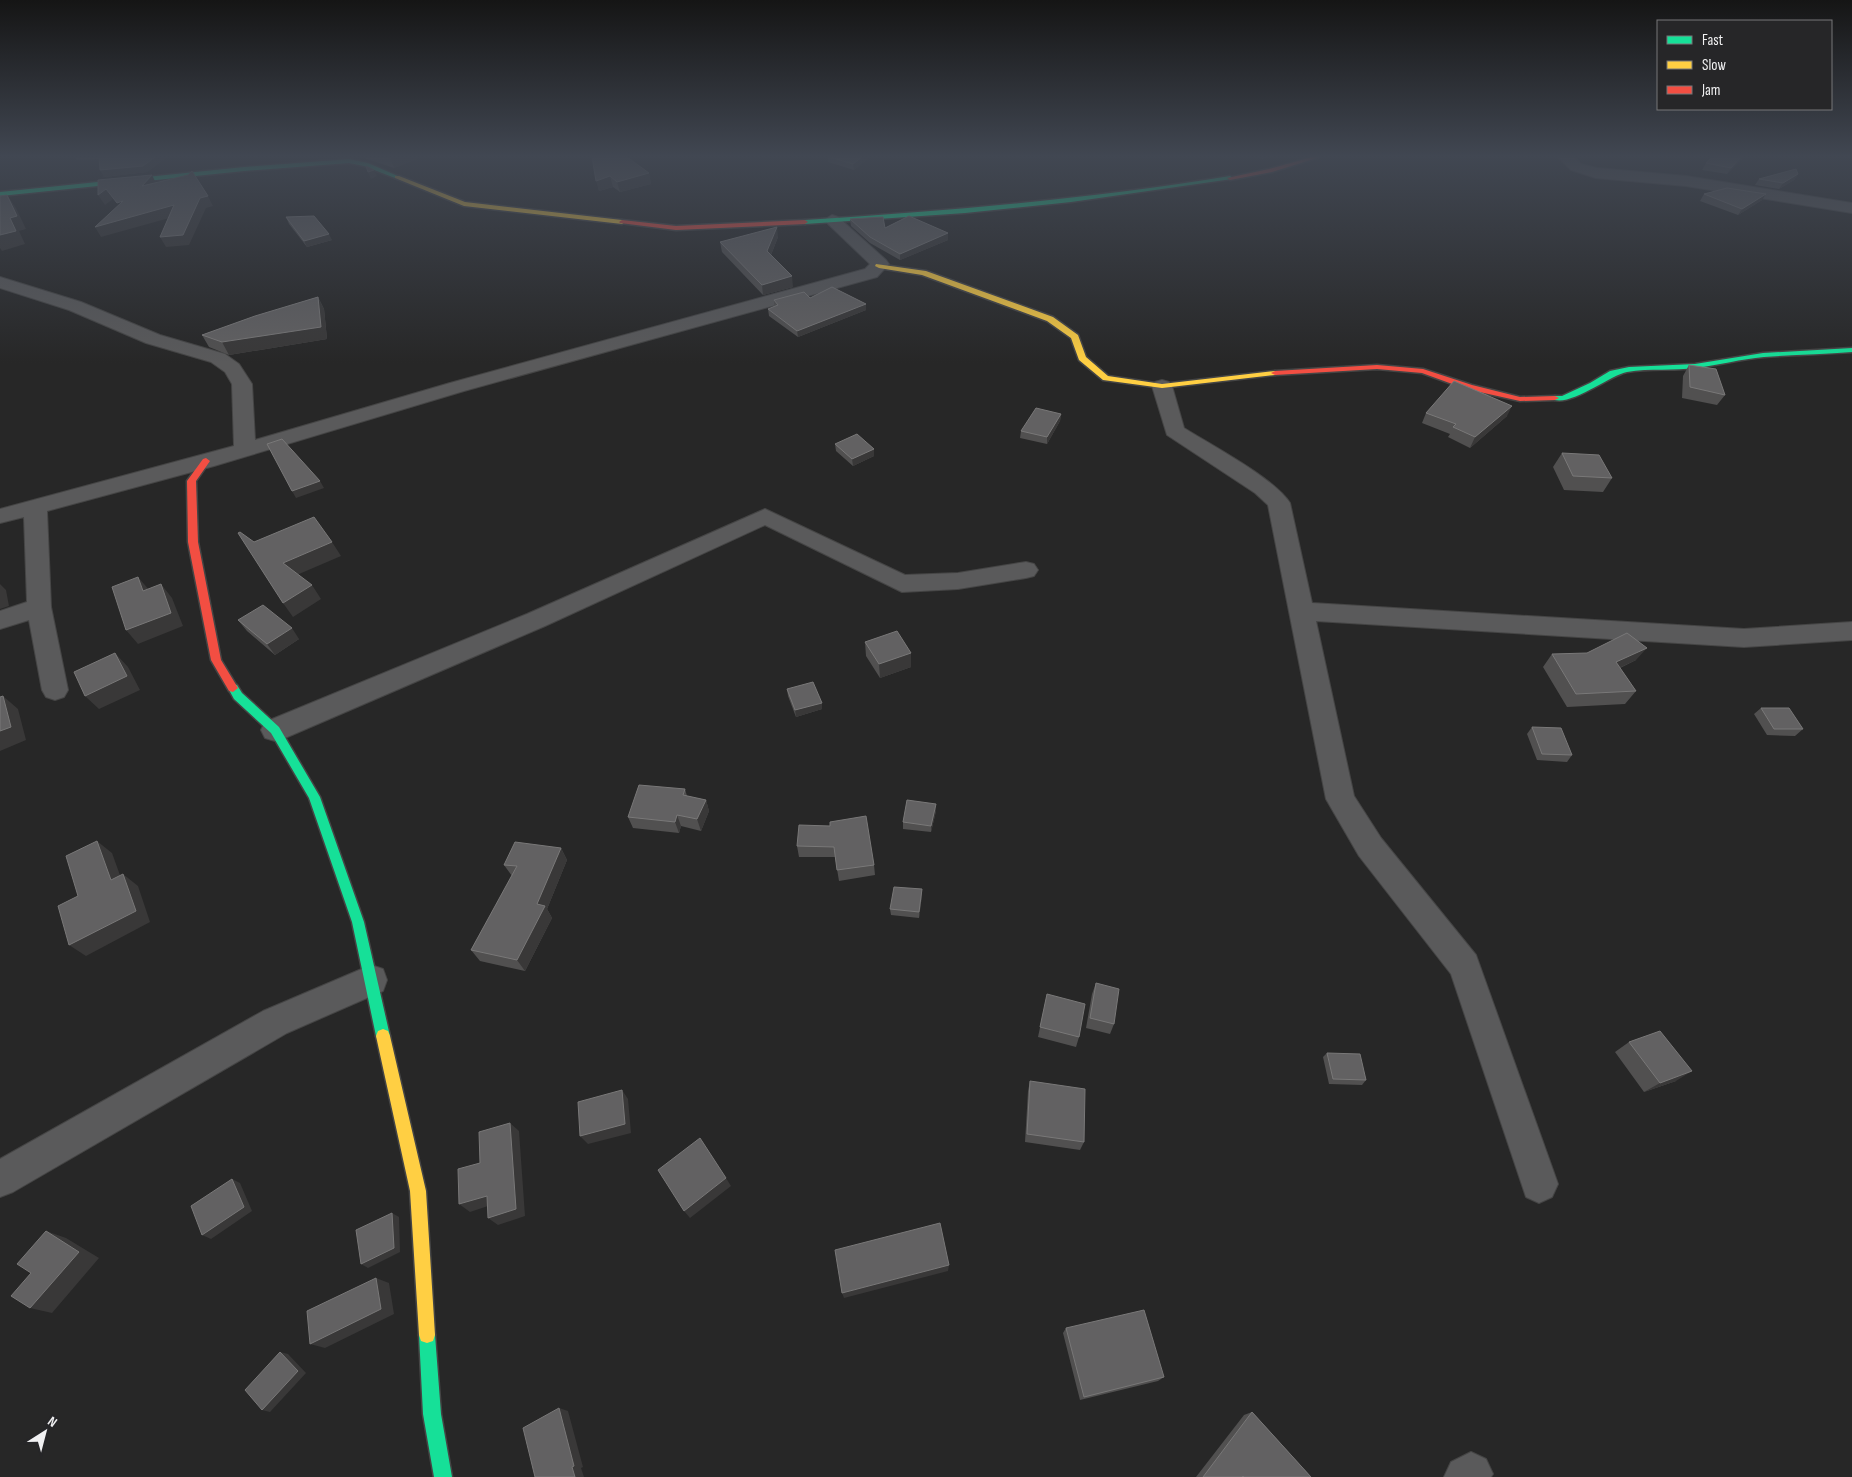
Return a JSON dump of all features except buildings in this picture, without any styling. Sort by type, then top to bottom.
[{"type":"street","points":[[658,226],[676,228],[716,226]]},
{"type":"street","points":[[838,226],[880,264],[879,266]]},
{"type":"street","points":[[879,266],[923,273],[1050,319],[1074,337],[1082,358],[1106,378],[1162,386],[1301,370],[1317,371],[1377,367],[1422,371],[1469,387],[1520,399],[1563,398],[1593,385],[1612,373],[1629,369],[1695,366],[1763,355],[1852,350]]},
{"type":"street","points":[[0,516],[206,461],[457,387],[574,357],[871,274],[879,266]]},
{"type":"street","points":[[0,282],[75,306],[153,339],[218,358],[232,368],[242,384],[245,449]]},
{"type":"street","points":[[1162,386],[1174,431],[1263,488],[1279,503],[1340,799],[1370,847],[1465,966],[1539,1184]]},
{"type":"street","points":[[206,461],[191,481],[193,542],[216,660],[238,696],[276,730],[314,797],[358,922],[418,1191],[432,1414],[443,1477]]},
{"type":"street","points":[[35,506],[39,607],[55,690]]},
{"type":"street","points":[[276,730],[536,620],[765,516],[902,584],[958,581],[1026,570]]},
{"type":"street","points":[[0,620],[39,607]]},
{"type":"street","points":[[1301,611],[1744,638],[1852,631]]},
{"type":"street","points":[[0,1179],[275,1022],[371,980]]},
{"type":"traffic: fast","points":[[1555,398],[1563,398],[1593,385],[1613,373],[1629,369],[1695,366],[1763,355],[1852,350]]},
{"type":"traffic: fast","points":[[233,688],[238,696],[275,730],[314,797],[358,922],[383,1036]]},
{"type":"traffic: fast","points":[[427,1335],[432,1414],[443,1477]]},
{"type":"traffic: slow","points":[[879,266],[923,273],[1050,319],[1075,337],[1082,358],[1106,378],[1162,386],[1275,373]]},
{"type":"traffic: slow","points":[[383,1036],[418,1191],[427,1335]]},
{"type":"traffic: jam","points":[[657,226],[676,228],[721,226]]},
{"type":"traffic: jam","points":[[1275,373],[1377,367],[1423,371],[1469,387],[1520,399],[1555,398]]},
{"type":"traffic: jam","points":[[206,461],[191,481],[193,542],[216,660],[233,688]]}]
